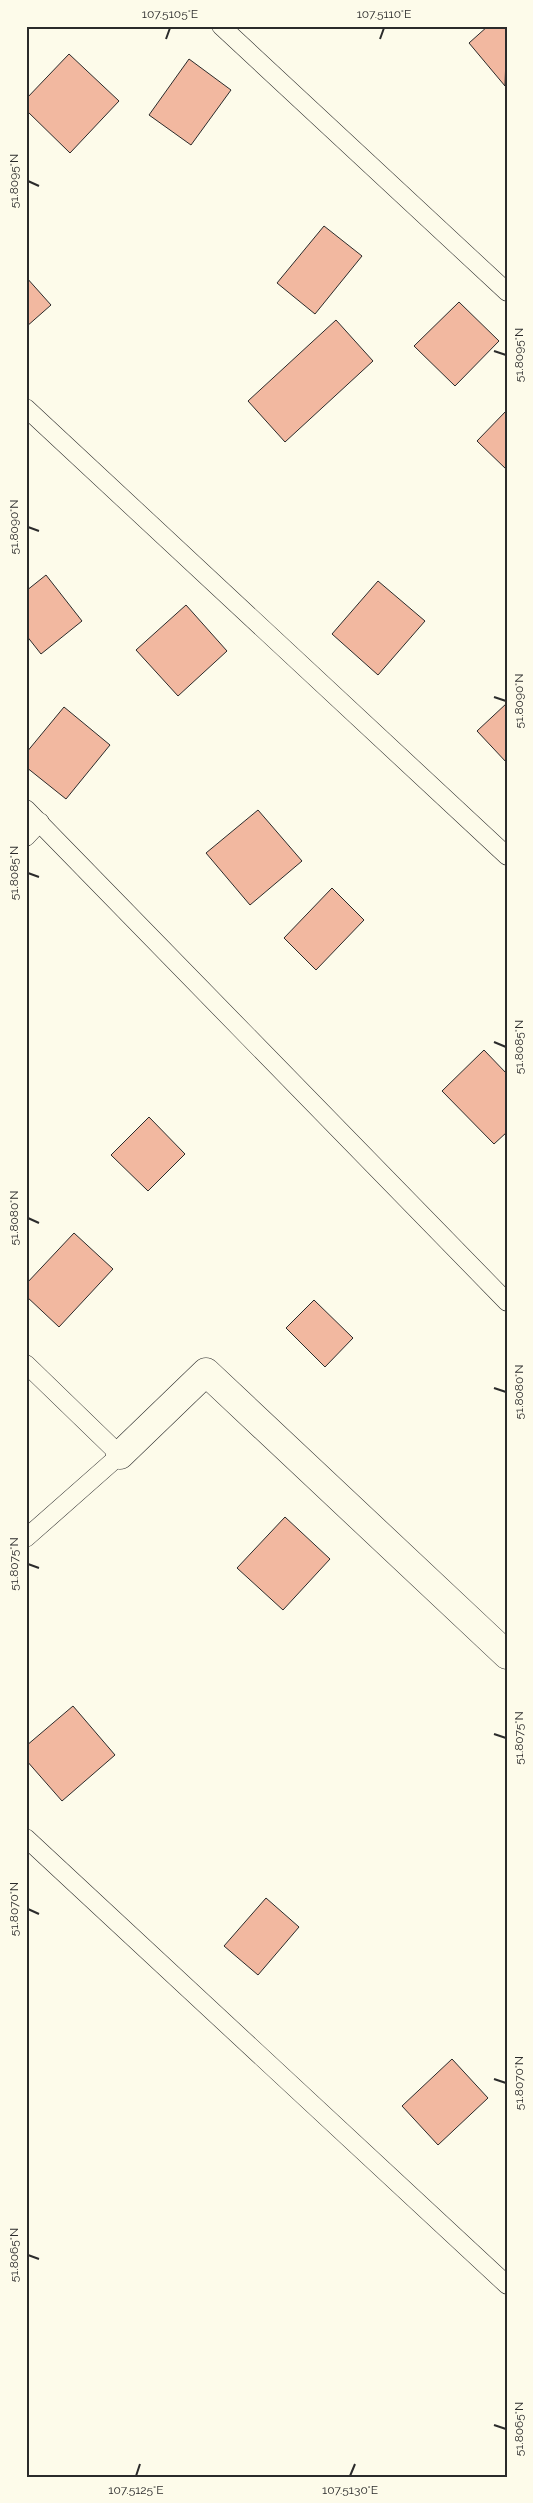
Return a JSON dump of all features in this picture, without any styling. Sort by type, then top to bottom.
[{"type":"street","points":[[120,1455],[206,1372],[507,1655]]},
{"type":"lane","points":[[221,26],[507,292]]},
{"type":"lane","points":[[26,408],[507,856]]},
{"type":"lane","points":[[26,809],[507,1302]]},
{"type":"lane","points":[[26,837],[40,822]]},
{"type":"lane","points":[[26,1364],[120,1455],[26,1538]]},
{"type":"lane","points":[[26,1838],[507,2285]]},
{"type":"building","points":[[488,26],[507,26],[505,86],[469,43]]},
{"type":"building","points":[[69,54],[119,101],[70,153],[26,110],[26,99]]},
{"type":"building","points":[[189,59],[231,90],[191,145],[149,115]]},
{"type":"building","points":[[324,226],[362,256],[315,314],[277,283]]},
{"type":"building","points":[[26,277],[51,305],[26,327]]},
{"type":"building","points":[[459,302],[499,341],[455,386],[414,346]]},
{"type":"building","points":[[336,320],[373,361],[285,442],[248,401]]},
{"type":"building","points":[[507,410],[507,470],[477,441]]},
{"type":"building","points":[[46,575],[82,621],[41,654],[26,635],[26,591]]},
{"type":"building","points":[[378,581],[425,621],[378,675],[332,634]]},
{"type":"building","points":[[186,605],[227,651],[178,696],[136,650]]},
{"type":"building","points":[[507,703],[507,763],[477,731]]},
{"type":"building","points":[[64,707],[110,745],[66,799],[26,767],[26,753]]},
{"type":"building","points":[[258,810],[302,861],[250,905],[206,853]]},
{"type":"building","points":[[332,888],[364,920],[316,970],[284,938]]},
{"type":"building","points":[[484,1050],[507,1074],[507,1132],[494,1144],[442,1091]]},
{"type":"building","points":[[149,1117],[185,1154],[148,1191],[111,1155]]},
{"type":"building","points":[[74,1233],[113,1269],[59,1327],[26,1296],[26,1284]]},
{"type":"building","points":[[314,1300],[353,1338],[325,1367],[286,1328]]},
{"type":"building","points":[[285,1517],[330,1559],[283,1610],[237,1568]]},
{"type":"building","points":[[73,1706],[115,1755],[62,1801],[26,1760],[26,1746]]},
{"type":"building","points":[[266,1898],[299,1927],[258,1975],[224,1946]]},
{"type":"building","points":[[452,2059],[488,2098],[438,2145],[402,2106]]}]
